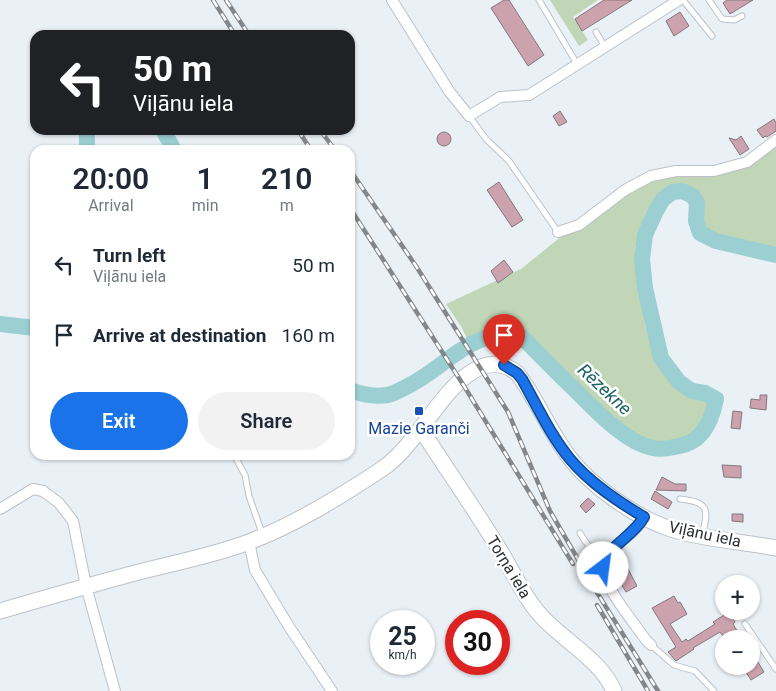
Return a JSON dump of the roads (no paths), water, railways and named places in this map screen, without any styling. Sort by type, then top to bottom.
[{"type":"main road","name":"Viļānu iela","points":[[424,423],[450,389],[477,368],[504,365],[511,368],[522,379],[570,458],[602,489],[626,507],[670,529],[776,548]]},
{"type":"main road","points":[[0,612],[86,586],[248,542],[263,536],[308,514],[381,470],[399,455],[424,423]]},
{"type":"main road","name":"Torņa iela","points":[[424,423],[532,605],[545,622],[598,666],[614,691]]},
{"type":"street","points":[[392,0],[449,91],[469,116],[500,97],[529,95],[679,0]]},
{"type":"street","points":[[558,232],[579,225],[625,190],[651,176],[676,171],[714,171],[747,162],[776,140]]},
{"type":"street","points":[[0,508],[33,489],[43,491],[59,503],[73,521],[82,558],[86,586],[115,691]]},
{"type":"street","points":[[644,517],[636,530],[610,552],[603,568],[605,578],[651,645]]},
{"type":"street","points":[[248,542],[255,570],[288,625],[332,691]]},
{"type":"lane","points":[[539,0],[578,64]]},
{"type":"lane","points":[[683,0],[712,36]]},
{"type":"lane","points":[[708,0],[722,19],[734,20],[742,16]]},
{"type":"lane","points":[[596,32],[605,48]]},
{"type":"lane","points":[[469,116],[486,139],[509,161],[558,232]]},
{"type":"lane","points":[[237,460],[245,475],[249,496],[263,536]]},
{"type":"lane","points":[[680,499],[699,502],[703,506],[706,516],[702,536]]},
{"type":"lane","points":[[580,533],[590,547],[595,550],[610,552]]},
{"type":"lane","points":[[745,624],[776,669]]},
{"type":"lane","points":[[651,645],[674,665],[695,671],[714,691]]},
{"type":"waterway","name":"Rēzekne","points":[[87,135],[87,145]]},
{"type":"waterway","name":"Rēzekne","points":[[166,135],[171,145]]},
{"type":"waterway","name":"Rēzekne","points":[[355,391],[373,396],[392,394],[422,378],[473,343],[502,335],[520,335],[620,432],[642,445],[656,449],[687,444],[705,429],[712,415],[716,399],[705,393],[692,391],[679,382],[661,358],[645,288],[642,259],[645,235],[656,211],[663,199],[673,192],[682,191],[693,196],[697,203],[696,221],[700,233],[716,241],[776,255]]},
{"type":"waterway","name":"Rēzekne","points":[[0,324],[30,327]]},
{"type":"railway","points":[[213,0],[232,30]]},
{"type":"railway","points":[[226,0],[246,30]]},
{"type":"railway","points":[[301,135],[308,145]]},
{"type":"railway","points":[[324,135],[331,145]]},
{"type":"railway","points":[[355,177],[416,266],[508,412],[550,511],[598,594],[658,691]]},
{"type":"railway","points":[[355,216],[464,386],[573,564]]},
{"type":"railway","points":[[597,605],[648,691]]},
{"type":"place","name":"Mazie Garanči","points":[[419,411]]}]
